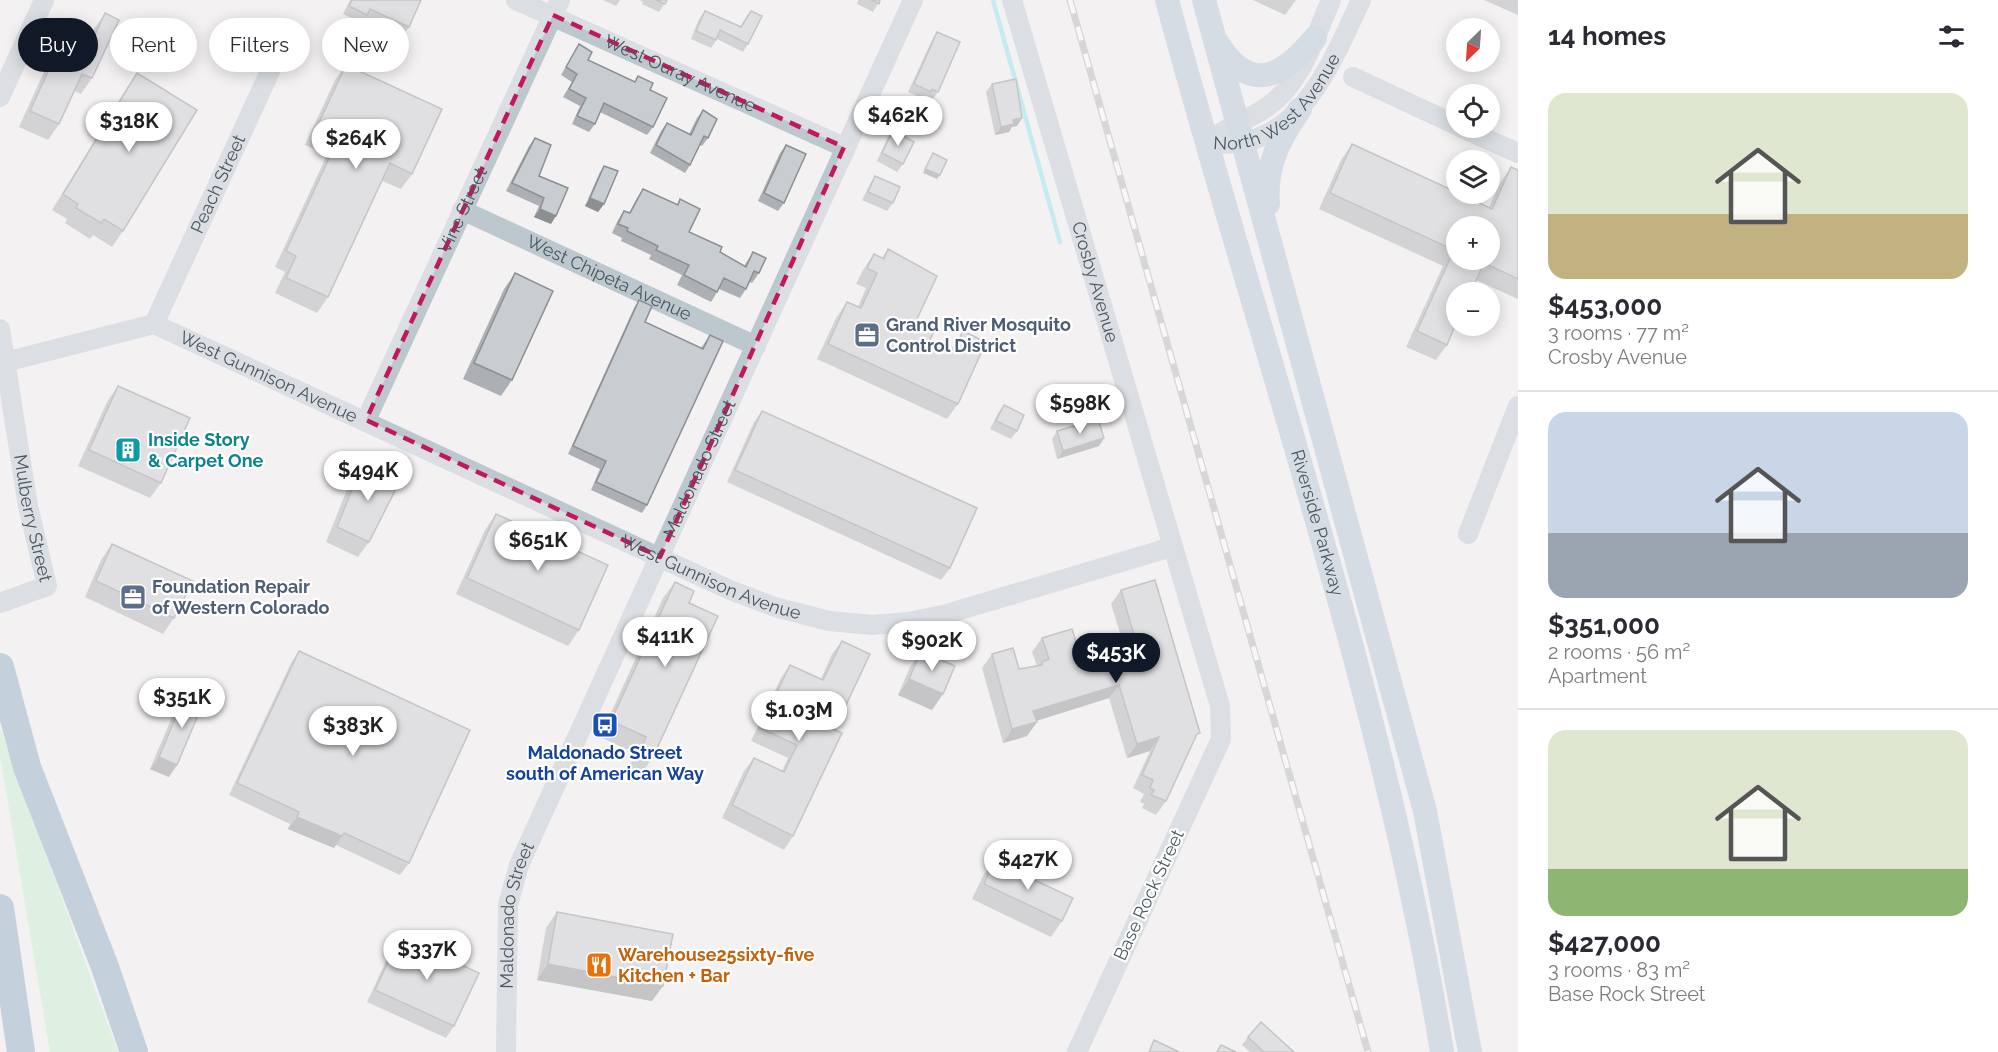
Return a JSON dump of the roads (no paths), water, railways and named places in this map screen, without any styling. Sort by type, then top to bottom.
[{"type":"highway","points":[[0,667],[27,766],[135,1052]]},
{"type":"highway","points":[[0,908],[21,1051]]},
{"type":"main road","name":"Riverside Parkway","points":[[1167,0],[1273,364],[1389,786],[1417,908],[1442,1052]]},
{"type":"main road","name":"Riverside Parkway","points":[[1204,0],[1425,811],[1470,1052]]},
{"type":"main road","points":[[1214,38],[1232,62],[1259,75],[1269,75],[1289,66],[1315,38]]},
{"type":"main road","points":[[1270,242],[1267,190],[1270,166],[1277,143],[1300,109]]},
{"type":"street","points":[[0,97],[44,0]]},
{"type":"street","name":"West Ouray Avenue","points":[[516,0],[556,8],[844,147]]},
{"type":"street","name":"Maldonado Street","points":[[506,1052],[508,905],[519,865],[756,346],[844,147],[913,0]]},
{"type":"street","name":"Crosby Avenue","points":[[1012,0],[1220,706],[1221,739]]},
{"type":"street","name":"North West Avenue","points":[[1240,133],[1259,112],[1279,97],[1299,70],[1331,0]]},
{"type":"street","name":"North West Avenue","points":[[1207,142],[1240,133],[1270,133],[1300,109],[1332,61],[1361,0]]},
{"type":"street","name":"Vine Street","points":[[366,420],[556,8]]},
{"type":"street","name":"Peach Street","points":[[154,324],[270,72]]},
{"type":"street","points":[[1353,77],[1446,120]]},
{"type":"street","points":[[1484,138],[1518,153]]},
{"type":"street","name":"West Chipeta Avenue","points":[[462,210],[756,346]]},
{"type":"street","points":[[5,362],[154,324]]},
{"type":"street","name":"West Gunnison Avenue","points":[[154,324],[730,590],[775,607],[829,621],[872,625],[943,615],[1172,547]]},
{"type":"street","name":"Mulberry Street","points":[[0,329],[28,506],[47,586],[0,603]]},
{"type":"street","points":[[1468,534],[1518,406]]},
{"type":"street","name":"Base Rock Street","points":[[1077,1052],[1221,739]]},
{"type":"waterway","points":[[993,0],[1060,242]]},
{"type":"railway","points":[[1070,0],[1368,1052]]},
{"type":"place","name":"Grand River Mosquito Control District","points":[[867,335]]},
{"type":"place","name":"Inside Story & Carpet One","points":[[128,450]]},
{"type":"place","name":"Foundation Repair of Western Colorado","points":[[133,597]]},
{"type":"place","name":"Maldonado Street south of American Way","points":[[605,725]]},
{"type":"place","name":"Warehouse25sixty-five Kitchen + Bar","points":[[599,965]]}]
